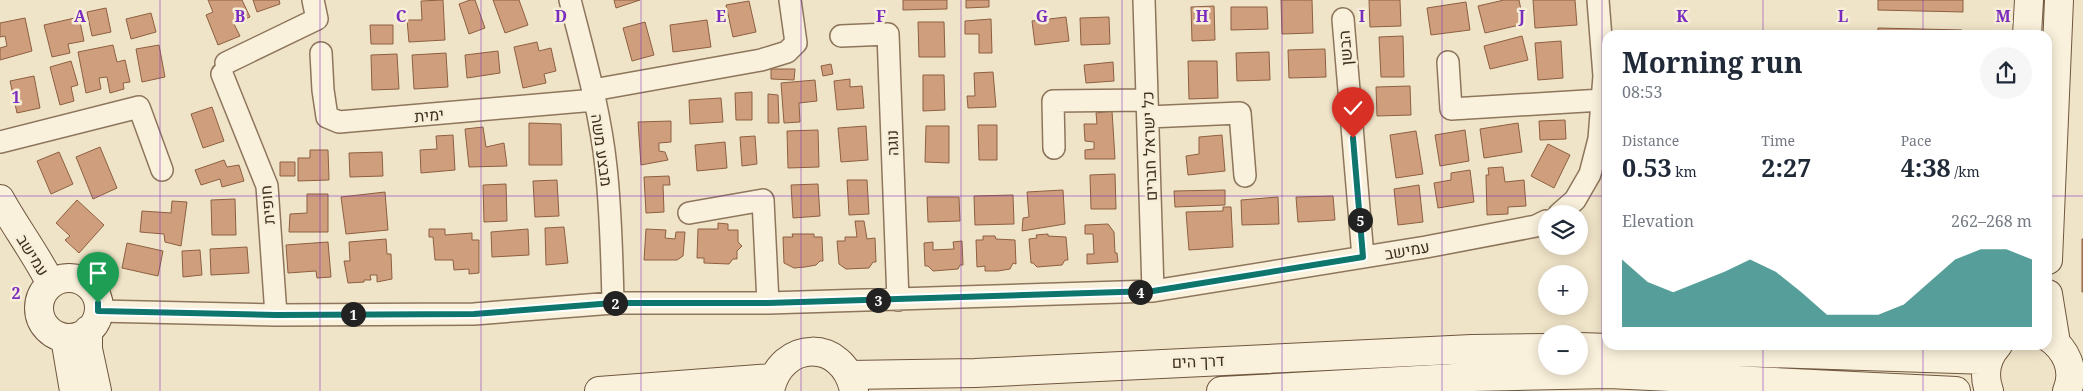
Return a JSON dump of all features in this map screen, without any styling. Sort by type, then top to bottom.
[{"type":"street","name":"חופית","points":[[276,315],[267,186],[224,68],[317,19],[313,0]]},
{"type":"street","name":"מבצע משה","points":[[570,0],[594,95],[606,166],[611,229],[613,303]]},
{"type":"street","points":[[594,95],[760,60],[787,52],[796,43],[790,0]]},
{"type":"street","name":"כל ישראל חברים","points":[[1144,0],[1153,291]]},
{"type":"street","points":[[1598,0],[1602,51]]},
{"type":"street","points":[[2027,30],[2029,0]]},
{"type":"street","points":[[2052,165],[2059,0]]},
{"type":"street","name":"הבשן","points":[[1343,19],[1363,257]]},
{"type":"street","name":"נוגה","points":[[841,36],[888,34],[898,300]]},
{"type":"street","name":"ימית","points":[[321,54],[327,117],[339,122],[594,95]]},
{"type":"street","points":[[1448,62],[1451,109],[1602,100],[1598,139],[1590,174],[1575,200],[1569,205]]},
{"type":"street","points":[[1054,148],[1053,101],[1240,113],[1246,176]]},
{"type":"street","points":[[0,142],[139,107],[162,170]]},
{"type":"street","name":"עמישב","points":[[0,199],[51,284]]},
{"type":"street","points":[[689,213],[762,200],[768,303]]},
{"type":"street","name":"עמישב","points":[[84,326],[276,315],[474,314],[613,303],[768,303],[1153,291],[1363,257],[1538,225]]},
{"type":"street","points":[[74,391],[84,326],[96,296],[86,284],[72,278],[58,280],[51,284],[41,296],[39,304],[41,320],[51,332],[84,326]]},
{"type":"street","points":[[2052,311],[2064,361]]},
{"type":"street","points":[[84,326],[97,391]]},
{"type":"street","points":[[1588,347],[1602,347]]},
{"type":"street","name":"דרך הים","points":[[852,383],[975,372],[1472,349],[1538,348]]},
{"type":"street","points":[[1827,350],[1993,352],[1986,382],[1989,391]]},
{"type":"street","points":[[599,391],[771,385],[780,366],[791,357],[810,351],[824,353],[838,360],[852,383]]},
{"type":"street","name":"דרך הים","points":[[1221,391],[1472,377],[1609,374],[1956,391]]},
{"type":"building","points":[[208,0],[242,0],[250,17],[234,24],[240,36],[218,45],[206,15],[213,12]]},
{"type":"building","points":[[253,0],[279,0],[280,4],[257,12]]},
{"type":"building","points":[[443,0],[445,40],[409,42],[407,20],[422,20],[421,1]]},
{"type":"building","points":[[475,0],[485,28],[469,34],[459,4]]},
{"type":"building","points":[[493,0],[519,0],[528,25],[505,33]]},
{"type":"building","points":[[614,0],[640,0],[616,8]]},
{"type":"building","points":[[903,0],[947,0],[947,9],[903,10]]},
{"type":"building","points":[[966,0],[989,0],[989,7],[966,8]]},
{"type":"building","points":[[1281,0],[1312,0],[1313,33],[1282,34]]},
{"type":"building","points":[[1369,0],[1400,0],[1401,26],[1370,27]]},
{"type":"building","points":[[1504,0],[1519,0],[1524,24],[1485,33],[1478,6]]},
{"type":"building","points":[[1533,0],[1575,0],[1577,25],[1535,28]]},
{"type":"building","points":[[1878,0],[1963,0],[1963,12],[1878,10]]},
{"type":"building","points":[[749,1],[756,32],[733,37],[726,5]]},
{"type":"building","points":[[1466,2],[1470,30],[1431,35],[1427,8]]},
{"type":"building","points":[[1214,6],[1215,40],[1192,41],[1191,7]]},
{"type":"building","points":[[1231,7],[1267,7],[1268,29],[1231,30]]},
{"type":"building","points":[[106,8],[111,32],[92,36],[87,12]]},
{"type":"building","points":[[151,13],[156,32],[131,39],[126,19]]},
{"type":"building","points":[[79,17],[84,41],[68,44],[70,53],[52,57],[44,25]]},
{"type":"building","points":[[1066,17],[1069,41],[1035,45],[1032,21]]},
{"type":"building","points":[[1109,17],[1110,44],[1081,45],[1080,18]]},
{"type":"building","points":[[25,18],[32,51],[0,60],[0,48],[7,46],[5,36],[0,37],[0,23]]},
{"type":"building","points":[[991,19],[992,53],[979,53],[979,34],[965,34],[965,21]]},
{"type":"building","points":[[707,20],[711,47],[673,52],[670,25]]},
{"type":"building","points":[[645,22],[654,55],[632,61],[623,28]]},
{"type":"building","points":[[918,22],[944,22],[945,57],[919,57]]},
{"type":"building","points":[[370,25],[393,25],[393,44],[371,44]]},
{"type":"building","points":[[1878,28],[1962,30],[1878,30]]},
{"type":"building","points":[[1403,36],[1404,77],[1381,77],[1379,37]]},
{"type":"building","points":[[1522,36],[1528,60],[1490,69],[1484,46]]},
{"type":"building","points":[[1561,41],[1563,78],[1538,80],[1535,43]]},
{"type":"building","points":[[537,42],[539,51],[551,48],[556,71],[544,74],[546,83],[523,88],[514,47]]},
{"type":"building","points":[[113,45],[117,62],[125,60],[130,82],[123,83],[124,89],[110,93],[107,77],[99,78],[101,89],[86,93],[78,52]]},
{"type":"building","points":[[159,45],[165,77],[142,82],[136,49]]},
{"type":"building","points":[[1325,49],[1326,77],[1289,78],[1288,50]]},
{"type":"building","points":[[498,51],[500,73],[467,78],[465,55]]},
{"type":"building","points":[[1269,52],[1270,80],[1237,81],[1236,53]]},
{"type":"building","points":[[446,53],[448,87],[414,89],[412,55]]},
{"type":"building","points":[[397,54],[399,89],[372,90],[371,55]]},
{"type":"building","points":[[71,61],[78,85],[71,87],[74,101],[60,105],[50,67]]},
{"type":"building","points":[[1188,61],[1217,61],[1218,98],[1189,99]]},
{"type":"building","points":[[1113,62],[1114,81],[1086,83],[1084,65]]},
{"type":"building","points":[[831,64],[833,74],[823,76],[821,66]]},
{"type":"building","points":[[771,69],[795,69],[794,80],[771,79]]},
{"type":"building","points":[[993,72],[996,107],[968,108],[967,96],[975,96],[974,73]]},
{"type":"building","points":[[923,75],[944,75],[945,110],[923,111]]},
{"type":"building","points":[[34,76],[40,108],[17,113],[10,81]]},
{"type":"building","points":[[850,79],[850,87],[862,86],[864,108],[837,110],[834,81]]},
{"type":"building","points":[[815,80],[817,101],[799,103],[800,122],[784,123],[781,83]]},
{"type":"building","points":[[1410,86],[1411,115],[1377,116],[1376,87]]},
{"type":"building","points":[[752,92],[752,120],[736,120],[735,93]]},
{"type":"building","points":[[768,94],[778,95],[779,123],[768,123]]},
{"type":"building","points":[[721,98],[723,122],[690,124],[689,100]]},
{"type":"building","points":[[212,107],[224,141],[203,148],[191,114]]},
{"type":"building","points":[[1112,111],[1115,159],[1085,159],[1085,150],[1094,149],[1094,142],[1085,141],[1084,124],[1097,124],[1096,113]]},
{"type":"building","points":[[1565,120],[1566,139],[1540,140],[1539,121]]},
{"type":"building","points":[[671,121],[671,142],[659,143],[659,151],[665,152],[668,160],[641,165],[638,122]]},
{"type":"building","points":[[529,123],[561,124],[562,165],[529,165]]},
{"type":"building","points":[[1518,123],[1522,152],[1484,158],[1480,129]]},
{"type":"building","points":[[978,125],[997,125],[997,160],[979,160]]},
{"type":"building","points":[[866,126],[868,160],[841,162],[838,128]]},
{"type":"building","points":[[926,126],[949,126],[949,163],[925,162]]},
{"type":"building","points":[[483,127],[486,147],[504,143],[507,166],[469,167],[465,129]]},
{"type":"building","points":[[818,130],[819,167],[788,168],[787,131]]},
{"type":"building","points":[[1465,130],[1469,161],[1440,166],[1435,135]]},
{"type":"building","points":[[1416,131],[1423,174],[1396,178],[1390,135]]},
{"type":"building","points":[[453,135],[455,170],[421,173],[420,150],[437,149],[436,136]]},
{"type":"building","points":[[1222,135],[1225,171],[1188,175],[1186,156],[1199,154],[1199,137]]},
{"type":"building","points":[[755,136],[757,164],[742,166],[740,137]]},
{"type":"building","points":[[725,142],[727,168],[697,171],[695,145]]},
{"type":"building","points":[[1548,144],[1570,155],[1554,188],[1531,176]]},
{"type":"building","points":[[100,147],[117,188],[93,199],[76,157]]},
{"type":"building","points":[[310,150],[328,150],[329,180],[298,181],[298,158],[310,158]]},
{"type":"building","points":[[59,152],[73,184],[51,194],[37,161]]},
{"type":"building","points":[[382,152],[383,176],[350,177],[349,153]]},
{"type":"building","points":[[224,160],[227,167],[239,165],[244,181],[222,187],[220,179],[201,185],[195,170]]},
{"type":"building","points":[[280,162],[295,162],[295,176],[280,176]]},
{"type":"building","points":[[1503,167],[1505,182],[1524,180],[1526,206],[1508,207],[1508,214],[1487,215],[1486,175],[1489,175],[1488,168]]},
{"type":"building","points":[[1470,170],[1474,202],[1438,208],[1434,183],[1451,180],[1451,173]]},
{"type":"building","points":[[1115,174],[1116,209],[1091,209],[1090,175]]},
{"type":"building","points":[[669,176],[670,185],[663,185],[664,212],[646,213],[644,177]]},
{"type":"building","points":[[557,180],[559,216],[535,217],[533,181]]},
{"type":"building","points":[[847,180],[867,180],[869,214],[849,215]]},
{"type":"building","points":[[506,184],[507,221],[484,222],[483,185]]},
{"type":"building","points":[[818,184],[820,216],[793,218],[791,185]]},
{"type":"building","points":[[1419,185],[1423,222],[1398,225],[1394,189]]},
{"type":"building","points":[[1063,190],[1065,224],[1022,231],[1023,218],[1029,217],[1027,192]]},
{"type":"building","points":[[1225,190],[1225,205],[1175,207],[1174,191]]},
{"type":"building","points":[[385,192],[388,230],[346,234],[341,197]]},
{"type":"building","points":[[307,194],[328,194],[328,232],[289,232],[290,214],[307,213]]},
{"type":"building","points":[[1013,195],[1014,224],[975,225],[974,196]]},
{"type":"building","points":[[1333,196],[1335,220],[1298,222],[1296,197]]},
{"type":"building","points":[[927,197],[959,197],[960,221],[928,222]]},
{"type":"building","points":[[1278,197],[1279,224],[1242,225],[1241,200]]},
{"type":"building","points":[[235,199],[236,235],[212,235],[211,200]]},
{"type":"building","points":[[77,200],[104,225],[79,253],[65,240],[70,236],[56,223]]},
{"type":"building","points":[[172,201],[187,202],[181,246],[165,242],[164,234],[140,232],[142,211],[171,213]]},
{"type":"building","points":[[1223,207],[1231,207],[1233,247],[1189,250],[1186,212],[1223,211]]},
{"type":"building","points":[[855,221],[864,221],[867,239],[875,238],[876,262],[873,262],[869,268],[846,269],[839,264],[837,241],[845,241],[845,237],[857,237]]},
{"type":"building","points":[[718,223],[728,224],[728,230],[738,230],[738,242],[742,246],[737,251],[737,259],[733,259],[729,264],[704,263],[704,258],[697,258],[698,229],[718,229]]},
{"type":"building","points":[[1108,224],[1114,232],[1115,253],[1117,253],[1118,262],[1087,264],[1087,254],[1094,254],[1093,234],[1085,234],[1085,225]]},
{"type":"building","points":[[564,227],[568,263],[546,265],[545,228]]},
{"type":"building","points":[[429,229],[445,229],[445,235],[472,233],[472,240],[479,240],[479,273],[469,274],[469,269],[454,270],[453,260],[435,260],[433,237],[429,237]]},
{"type":"building","points":[[528,229],[529,255],[492,257],[491,232]]},
{"type":"building","points":[[646,229],[666,230],[665,238],[675,239],[676,232],[685,232],[683,256],[677,260],[644,260]]},
{"type":"building","points":[[792,234],[814,234],[814,237],[822,237],[823,261],[816,265],[794,268],[784,263],[783,237],[793,237]]},
{"type":"building","points":[[1048,234],[1048,236],[1066,237],[1068,260],[1065,260],[1062,265],[1037,267],[1031,263],[1029,239],[1037,238],[1036,235]]},
{"type":"building","points":[[983,236],[1015,240],[1016,264],[1013,263],[1010,269],[998,271],[985,271],[985,266],[977,267],[976,240],[983,240]]},
{"type":"building","points":[[386,239],[387,254],[391,254],[392,279],[377,282],[377,275],[370,275],[371,280],[348,283],[344,261],[350,261],[349,242]]},
{"type":"building","points":[[2083,239],[2083,292],[2082,292]]},
{"type":"building","points":[[962,241],[963,265],[960,265],[958,269],[933,271],[928,266],[925,266],[924,243],[933,242],[933,250],[954,249],[953,242]]},
{"type":"building","points":[[328,242],[331,277],[317,278],[316,271],[288,273],[286,245]]},
{"type":"building","points":[[127,243],[163,251],[158,276],[122,268]]},
{"type":"building","points":[[247,247],[249,273],[211,275],[210,249]]},
{"type":"building","points":[[200,250],[202,275],[183,277],[182,251]]},
{"type":"route","points":[[98,303],[98,311],[276,315],[474,314],[613,303],[768,303],[1153,291],[1363,257],[1353,138]]}]
